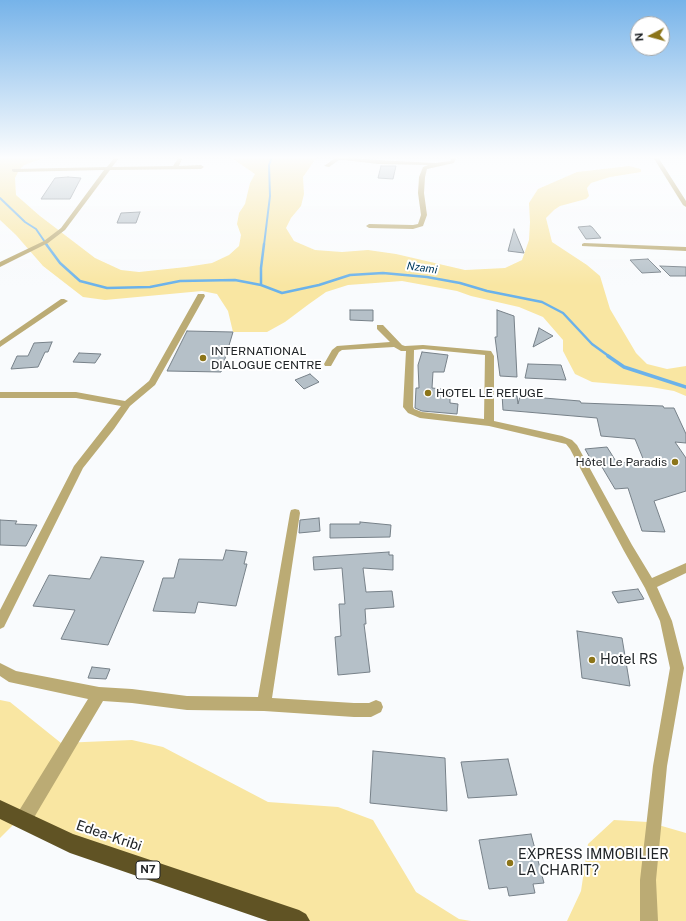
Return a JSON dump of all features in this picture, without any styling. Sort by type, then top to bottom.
[{"type":"highway","name":"Edea-Kribi","points":[[0,809],[70,843],[299,921]]},
{"type":"street","points":[[0,265],[46,242],[62,229],[84,200]]},
{"type":"street","points":[[369,226],[413,227],[421,225],[424,215],[422,200]]},
{"type":"street","points":[[584,245],[686,249]]},
{"type":"street","points":[[0,623],[79,466],[111,427],[127,404],[152,383],[201,296]]},
{"type":"street","points":[[0,345],[64,301]]},
{"type":"street","points":[[380,327],[401,348],[410,349],[423,347],[488,353],[490,356],[489,423]]},
{"type":"street","points":[[328,364],[336,350],[344,346],[396,344]]},
{"type":"street","points":[[410,349],[408,407],[411,411],[420,415],[489,423],[562,439],[569,442],[574,447],[650,586],[666,621],[677,668],[660,766],[648,880],[649,921]]},
{"type":"street","points":[[0,395],[76,395],[127,404]]},
{"type":"street","points":[[264,704],[295,513]]},
{"type":"street","points":[[650,586],[686,568]]},
{"type":"street","points":[[0,669],[14,677],[99,694],[132,696],[187,703],[264,704],[354,710],[371,710],[376,707]]},
{"type":"street","points":[[23,820],[99,694]]},
{"type":"shaded area","points":[[0,200],[22,200],[95,258],[121,270],[139,272],[212,263],[229,255],[239,246],[241,235],[237,224],[239,213],[246,200],[303,200],[301,206],[291,218],[286,228],[294,241],[315,250],[342,252],[368,250],[396,254],[465,270],[505,268],[522,260],[529,240],[529,203],[531,200],[582,200],[560,206],[546,218],[552,242],[587,265],[600,276],[610,309],[636,353],[647,364],[667,369],[686,366],[686,396],[674,391],[651,387],[592,382],[575,374],[563,351],[563,340],[543,317],[519,307],[471,296],[457,291],[402,281],[348,285],[326,292],[285,322],[267,332],[233,332],[228,311],[217,294],[202,291],[105,300],[83,297],[43,266],[16,235],[0,220]]},
{"type":"shaded area","points":[[0,700],[10,702],[61,743],[132,740],[163,747],[268,802],[338,807],[373,820],[416,892],[459,919],[471,921],[286,921],[19,819],[0,838]]},
{"type":"shaded area","points":[[614,820],[648,822],[686,833],[686,921],[567,921],[581,891],[588,844]]},
{"type":"building","points":[[140,212],[136,223],[117,223],[121,213]]},
{"type":"building","points":[[590,226],[601,238],[586,239],[578,227]]},
{"type":"building","points":[[514,229],[524,253],[508,251]]},
{"type":"building","points":[[648,259],[661,272],[642,273],[630,260]]},
{"type":"building","points":[[660,266],[686,267],[686,276],[670,276]]},
{"type":"building","points":[[350,310],[373,310],[373,321],[350,320]]},
{"type":"building","points":[[497,310],[514,316],[517,377],[500,376],[495,337],[497,337]]},
{"type":"building","points":[[539,328],[553,336],[533,347]]},
{"type":"building","points":[[187,331],[233,332],[221,372],[167,371]]},
{"type":"building","points":[[52,342],[48,352],[45,352],[38,367],[11,369],[17,356],[28,356],[34,343]]},
{"type":"building","points":[[422,352],[448,355],[444,372],[433,372],[432,388],[450,390],[450,403],[458,404],[457,414],[422,411],[415,408],[416,388],[419,388],[418,365]]},
{"type":"building","points":[[79,353],[101,354],[95,363],[73,362]]},
{"type":"building","points":[[528,364],[561,365],[566,380],[525,378]]},
{"type":"building","points":[[310,374],[319,382],[304,389],[295,380]]},
{"type":"building","points":[[502,394],[517,396],[518,404],[520,396],[580,401],[581,403],[663,406],[664,408],[674,408],[686,434],[686,443],[675,442],[686,458],[686,491],[654,501],[665,532],[642,531],[628,488],[615,489],[599,462],[593,463],[585,449],[607,447],[617,463],[644,461],[635,439],[601,436],[597,418],[503,410]]},
{"type":"building","points":[[319,518],[320,531],[299,533],[300,520]]},
{"type":"building","points":[[0,520],[17,521],[15,524],[37,525],[26,546],[0,545]]},
{"type":"building","points":[[360,522],[391,525],[390,537],[330,538],[330,524],[360,524]]},
{"type":"building","points":[[226,550],[247,552],[244,564],[247,564],[236,606],[198,602],[195,613],[153,611],[163,578],[174,578],[179,559],[223,560]]},
{"type":"building","points":[[389,552],[389,555],[393,555],[393,570],[363,568],[366,592],[392,591],[394,607],[365,609],[366,624],[364,624],[370,672],[338,675],[335,637],[341,636],[339,604],[345,604],[342,568],[314,570],[313,557]]},
{"type":"building","points":[[101,557],[144,561],[108,645],[61,639],[75,610],[33,606],[49,575],[90,579]]},
{"type":"building","points":[[638,589],[644,599],[618,603],[612,592]]},
{"type":"building","points":[[577,631],[622,638],[630,686],[582,678]]},
{"type":"building","points":[[92,667],[110,669],[106,679],[88,678]]},
{"type":"building","points":[[373,751],[445,758],[447,811],[370,803]]},
{"type":"building","points":[[508,759],[517,795],[468,798],[461,762]]},
{"type":"building","points":[[531,834],[544,883],[533,884],[535,893],[509,896],[507,887],[489,889],[479,840]]},
{"type":"waterway","points":[[2,200],[25,222],[36,229],[47,245]]},
{"type":"waterway","name":"Nzami","points":[[264,245],[270,200]]},
{"type":"waterway","points":[[46,244],[60,263],[80,281],[107,288],[150,287],[180,281],[235,280],[261,285]]},
{"type":"waterway","name":"Nzami","points":[[261,285],[261,268],[264,244]]},
{"type":"waterway","name":"Nzami","points":[[261,285],[282,293],[319,285],[350,275],[383,273],[427,277],[460,283],[487,291],[542,302],[563,313],[592,344],[610,357]]},
{"type":"waterway","name":"Nzami","points":[[608,356],[624,367],[686,387]]},
{"type":"place","name":"INTERNATIONAL DIALOGUE CENTRE","points":[[203,358]]},
{"type":"place","name":"HOTEL LE REFUGE","points":[[428,393]]},
{"type":"place","name":"Hôtel Le Paradis","points":[[675,462]]},
{"type":"place","name":"Hotel RS","points":[[592,660]]},
{"type":"place","name":"EXPRESS IMMOBILIER LA CHARIT?","points":[[510,863]]}]
